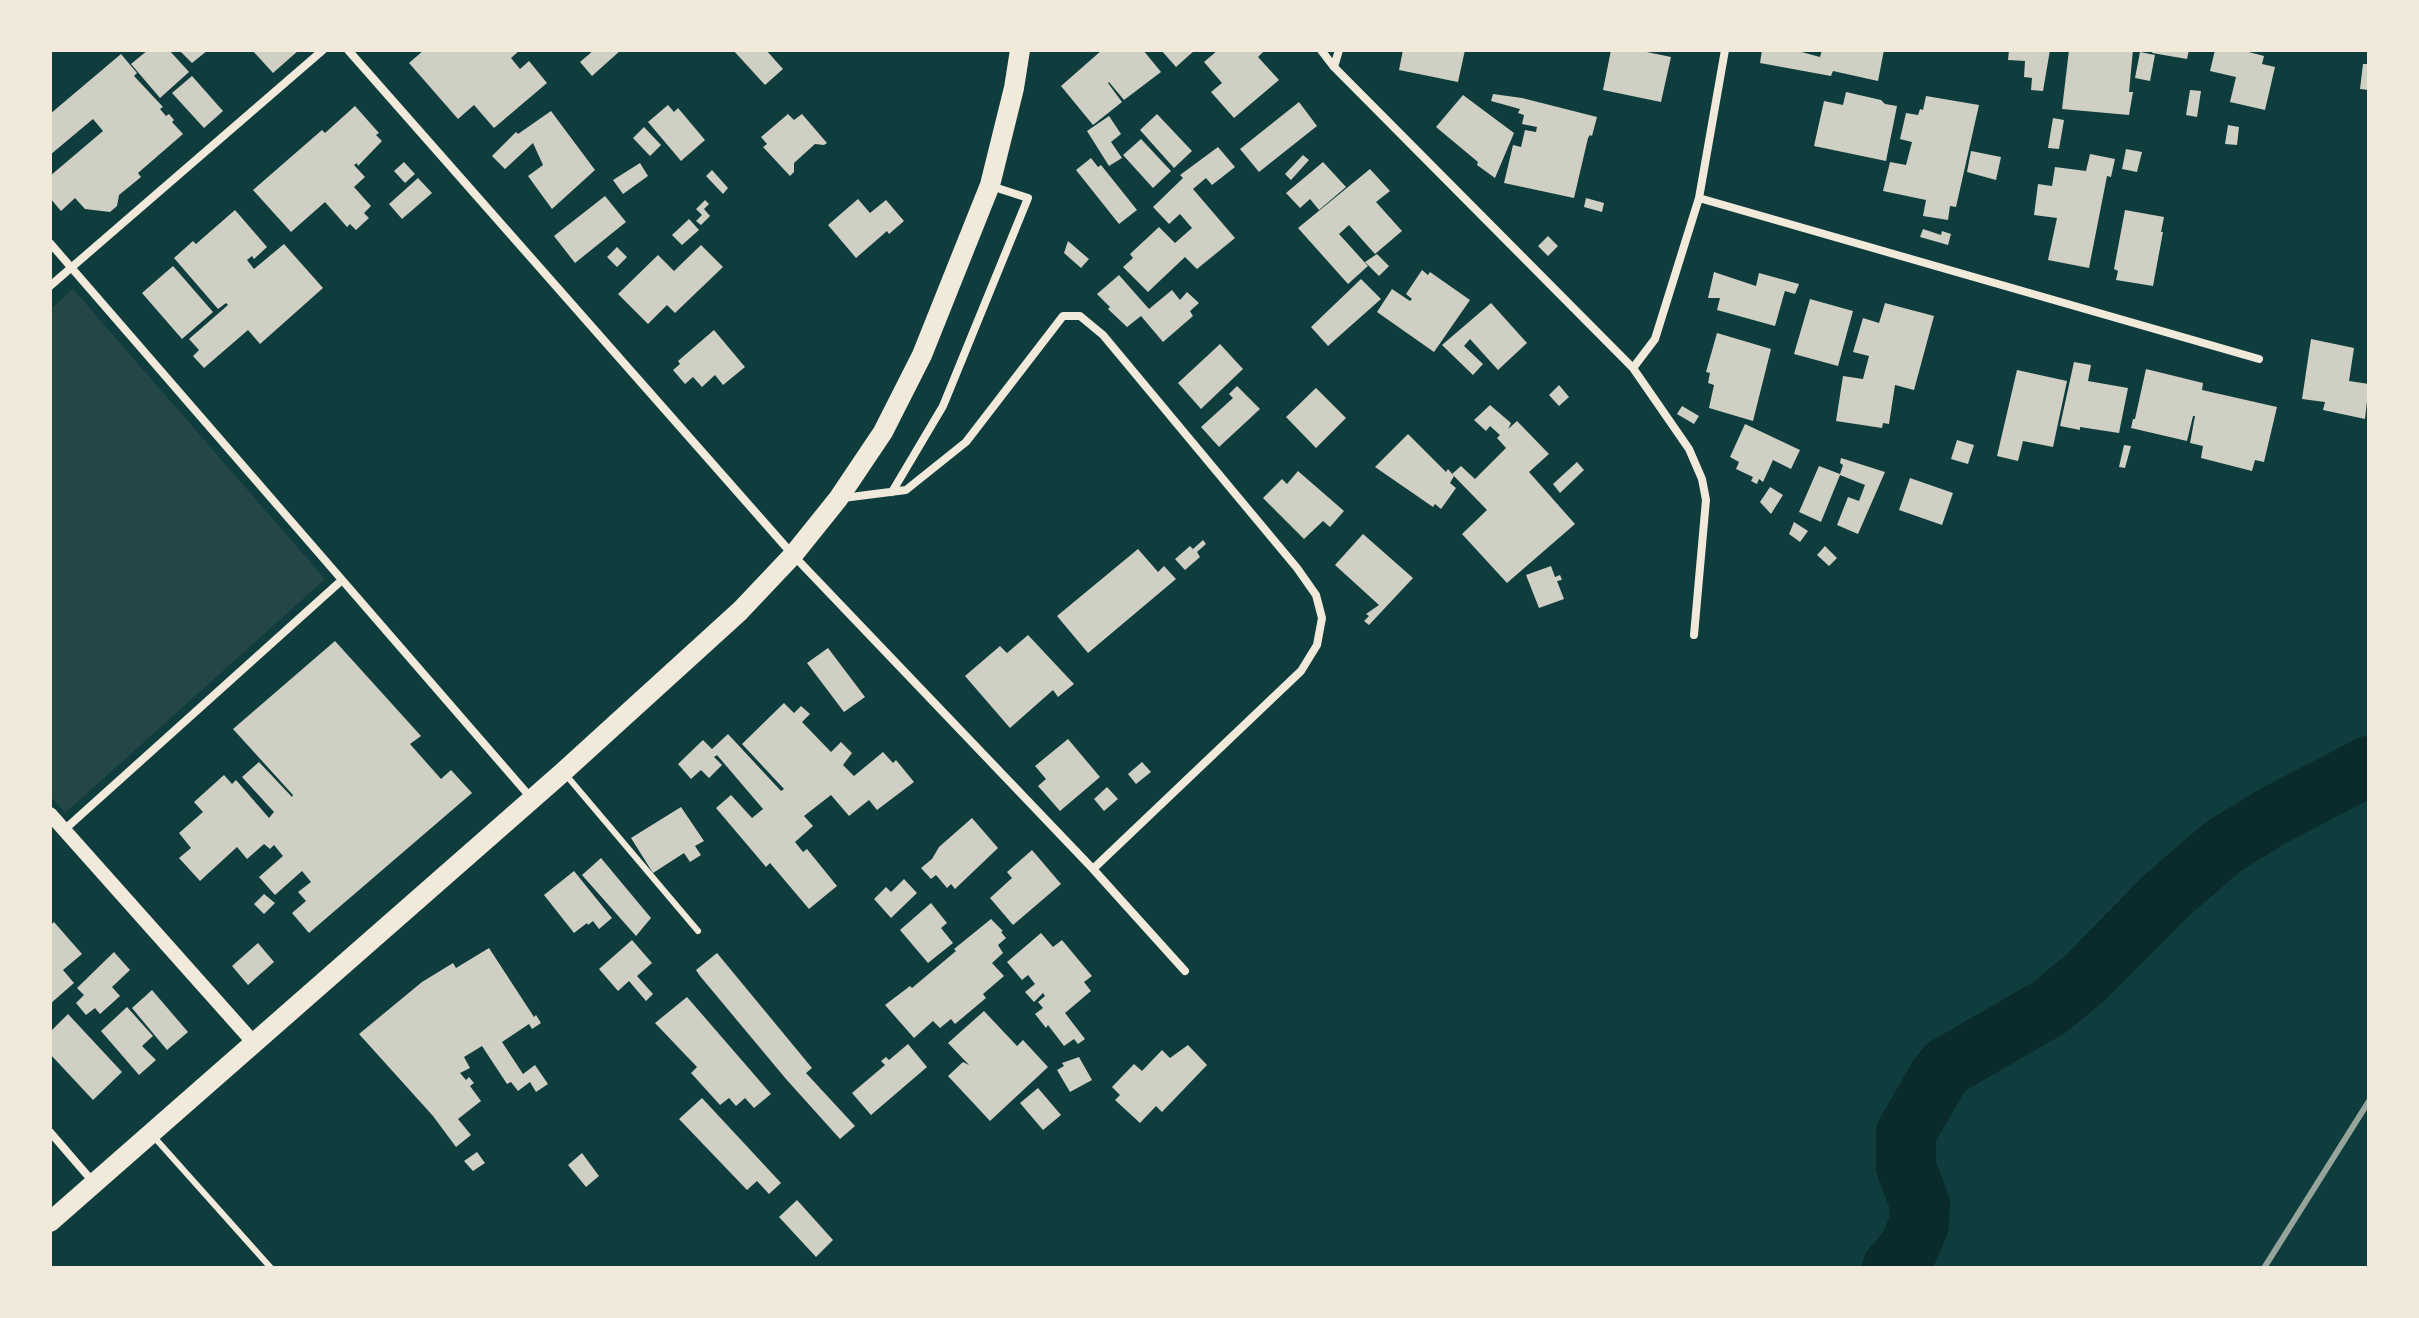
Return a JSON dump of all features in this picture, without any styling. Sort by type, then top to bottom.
[{"type":"main road","points":[[50,1222],[532,800],[740,611],[793,555],[838,499],[883,432],[922,355],[990,185],[1020,50]]},
{"type":"street","points":[[50,286],[323,50]]},
{"type":"street","points":[[348,50],[793,555],[1093,869],[1185,971]]},
{"type":"street","points":[[1321,50],[1334,67],[1633,368],[1689,449],[1702,479],[1706,500],[1694,635]]},
{"type":"street","points":[[1334,67],[1339,50]]},
{"type":"street","points":[[1633,368],[1655,339],[1699,198],[1725,50]]},
{"type":"street","points":[[892,492],[943,406],[1028,198],[990,185]]},
{"type":"street","points":[[1699,198],[2259,359]]},
{"type":"street","points":[[50,243],[532,800]]},
{"type":"street","points":[[838,499],[906,490],[966,442],[1063,316],[1080,316],[1103,335],[1297,568],[1316,595],[1322,618],[1317,645],[1301,671],[1093,869]]},
{"type":"street","points":[[64,830],[342,580]]},
{"type":"street","points":[[50,814],[254,1043]]},
{"type":"street","points":[[50,1132],[95,1184]]},
{"type":"lane","points":[[563,772],[698,931]]},
{"type":"lane","points":[[152,1134],[271,1268]]},
{"type":"shaded area","points":[[73,289],[325,579],[65,813],[50,796],[50,310]]},
{"type":"building","points":[[148,50],[169,50],[189,72],[160,98],[131,64]]},
{"type":"building","points":[[179,50],[208,50],[192,63]]},
{"type":"building","points":[[252,50],[299,50],[273,73]]},
{"type":"building","points":[[424,50],[520,50],[511,58],[520,69],[529,61],[547,83],[494,128],[474,105],[458,119],[409,63]]},
{"type":"building","points":[[594,50],[621,50],[592,76],[580,62]]},
{"type":"building","points":[[733,50],[766,50],[783,69],[765,85]]},
{"type":"building","points":[[1102,50],[1143,50],[1161,72],[1124,100],[1109,82],[1122,102],[1093,125],[1061,86]]},
{"type":"building","points":[[1161,50],[1195,50],[1176,67]]},
{"type":"building","points":[[1218,50],[1265,50],[1258,57],[1279,80],[1234,118],[1211,92],[1222,83],[1204,62]]},
{"type":"building","points":[[1403,50],[1465,50],[1458,82],[1399,70]]},
{"type":"building","points":[[1611,50],[1637,50],[1671,57],[1661,102],[1603,90]]},
{"type":"building","points":[[1762,50],[1794,50],[1820,57],[1822,50],[1884,50],[1878,81],[1833,71],[1831,76],[1760,63]]},
{"type":"building","points":[[2009,50],[2050,50],[2043,91],[2031,90],[2032,78],[2024,77],[2025,61],[2008,60]]},
{"type":"building","points":[[2069,50],[2133,50],[2129,92],[2133,92],[2129,115],[2062,109]]},
{"type":"building","points":[[2153,50],[2189,50],[2187,59],[2152,53]]},
{"type":"building","points":[[2215,50],[2241,50],[2264,56],[2262,64],[2275,67],[2265,110],[2230,102],[2236,77],[2210,71]]},
{"type":"building","points":[[2140,52],[2155,55],[2150,81],[2135,78]]},
{"type":"building","points":[[121,54],[137,73],[134,76],[183,134],[138,173],[141,177],[119,195],[117,206],[110,212],[85,209],[75,198],[61,211],[50,198],[50,176],[103,131],[93,119],[50,155],[50,114]]},
{"type":"building","points":[[2363,64],[2369,64],[2369,90],[2360,89]]},
{"type":"building","points":[[192,76],[223,111],[204,128],[172,93]]},
{"type":"building","points":[[2190,90],[2201,91],[2197,117],[2186,115]]},
{"type":"building","points":[[1846,92],[1897,106],[1886,161],[1814,146],[1824,101],[1843,105]]},
{"type":"building","points":[[1493,94],[1597,117],[1592,136],[1588,138],[1574,198],[1504,183],[1513,145],[1521,147],[1525,130],[1536,132],[1537,127],[1522,124],[1524,115],[1518,113],[1520,109],[1491,101]]},
{"type":"building","points":[[1463,95],[1514,133],[1495,178],[1436,127]]},
{"type":"building","points":[[1926,96],[1979,105],[1956,207],[1950,206],[1948,220],[1923,216],[1926,200],[1883,191],[1890,162],[1906,165],[1912,142],[1900,139],[1906,113],[1918,115],[1920,109],[1923,110]]},
{"type":"building","points":[[1299,102],[1317,126],[1259,172],[1240,149]]},
{"type":"building","points":[[668,105],[674,112],[678,108],[705,140],[681,161],[648,122]]},
{"type":"building","points":[[355,106],[379,133],[376,135],[382,141],[358,166],[357,163],[354,165],[365,177],[354,187],[371,206],[364,213],[369,218],[356,230],[350,224],[347,227],[325,202],[291,232],[253,190],[322,130],[325,133]]},
{"type":"building","points":[[551,111],[595,170],[552,209],[528,176],[543,165],[533,143],[505,169],[492,156],[516,132],[518,134]]},
{"type":"building","points":[[788,114],[794,120],[802,114],[827,143],[815,144],[794,163],[794,172],[790,176],[763,147],[767,144],[761,137]]},
{"type":"building","points":[[1157,114],[1192,151],[1174,168],[1140,130]]},
{"type":"building","points":[[1109,116],[1121,134],[1111,142],[1122,158],[1109,166],[1087,131]]},
{"type":"building","points":[[2053,118],[2064,120],[2059,149],[2048,148]]},
{"type":"building","points":[[2228,125],[2239,127],[2237,145],[2225,144]]},
{"type":"building","points":[[644,127],[661,145],[650,156],[633,138]]},
{"type":"building","points":[[1141,139],[1171,171],[1153,188],[1123,155]]},
{"type":"building","points":[[1218,147],[1235,167],[1212,185],[1206,178],[1193,189],[1235,238],[1197,269],[1185,257],[1148,292],[1123,267],[1133,258],[1130,254],[1159,227],[1175,243],[1192,228],[1180,214],[1169,224],[1153,207],[1183,178],[1180,175]]},
{"type":"building","points":[[2126,149],[2142,152],[2137,172],[2122,169]]},
{"type":"building","points":[[1971,151],[2001,157],[1996,180],[1967,172]]},
{"type":"building","points":[[2090,154],[2115,159],[2111,177],[2107,176],[2089,268],[2048,260],[2057,218],[2034,215],[2038,184],[2052,186],[2055,167],[2086,171]]},
{"type":"building","points":[[1303,155],[1309,160],[1291,180],[1285,174]]},
{"type":"building","points":[[1091,158],[1098,167],[1101,165],[1137,210],[1119,224],[1076,170]]},
{"type":"building","points":[[404,162],[415,174],[405,183],[394,171]]},
{"type":"building","points":[[1323,162],[1346,187],[1319,210],[1310,199],[1300,208],[1286,193]]},
{"type":"building","points":[[640,163],[648,176],[623,194],[613,180]]},
{"type":"building","points":[[1370,169],[1390,191],[1376,202],[1402,231],[1375,254],[1349,225],[1339,234],[1368,266],[1348,284],[1298,228]]},
{"type":"building","points":[[712,170],[728,188],[723,194],[706,176]]},
{"type":"building","points":[[418,178],[432,193],[402,219],[389,204]]},
{"type":"building","points":[[605,196],[626,222],[575,263],[554,236]]},
{"type":"building","points":[[1586,198],[1604,203],[1602,212],[1584,207]]},
{"type":"building","points":[[858,199],[870,213],[886,200],[904,221],[889,234],[887,231],[856,258],[828,225]]},
{"type":"building","points":[[705,200],[709,204],[704,209],[710,216],[701,225],[696,221],[702,215],[696,209]]},
{"type":"building","points":[[235,210],[267,247],[254,259],[252,256],[247,260],[254,269],[284,244],[323,288],[260,344],[248,330],[204,368],[193,356],[199,350],[189,339],[228,305],[226,303],[218,309],[174,258],[193,241],[196,244]]},
{"type":"building","points":[[2125,210],[2164,217],[2153,286],[2116,280],[2118,271],[2114,269]]},
{"type":"building","points":[[689,219],[699,230],[682,245],[672,235]]},
{"type":"building","points":[[1923,229],[1941,235],[1942,231],[1951,234],[1948,245],[1920,237]]},
{"type":"building","points":[[1548,236],[1558,246],[1548,256],[1538,246]]},
{"type":"building","points":[[1068,241],[1089,259],[1081,268],[1064,253]]},
{"type":"building","points":[[701,245],[723,267],[675,313],[667,305],[648,324],[618,294],[658,255],[674,271]]},
{"type":"building","points":[[617,247],[627,257],[617,267],[607,257]]},
{"type":"building","points":[[1377,254],[1389,266],[1379,276],[1365,262]]},
{"type":"building","points":[[173,266],[213,312],[182,339],[142,293]]},
{"type":"building","points":[[1422,270],[1428,275],[1430,272],[1470,300],[1434,352],[1377,312],[1392,289],[1410,301],[1412,299],[1406,294]]},
{"type":"building","points":[[1714,272],[1756,286],[1759,273],[1799,284],[1795,294],[1785,291],[1775,326],[1717,310],[1720,298],[1708,298]]},
{"type":"building","points":[[1119,275],[1149,309],[1172,290],[1180,300],[1187,292],[1199,303],[1190,311],[1193,316],[1163,342],[1141,316],[1127,327],[1097,294]]},
{"type":"building","points":[[1361,279],[1381,299],[1328,346],[1311,327]]},
{"type":"building","points":[[1810,299],[1853,311],[1838,366],[1794,354]]},
{"type":"building","points":[[1491,303],[1527,343],[1498,370],[1470,339],[1464,346],[1483,364],[1473,375],[1442,345]]},
{"type":"building","points":[[1885,303],[1934,316],[1914,390],[1895,385],[1889,424],[1883,423],[1882,428],[1836,421],[1843,376],[1863,379],[1869,356],[1853,352],[1863,318],[1879,323]]},
{"type":"building","points":[[714,330],[745,367],[723,385],[715,375],[702,387],[693,377],[685,384],[673,370],[680,364],[678,361]]},
{"type":"building","points":[[1717,333],[1771,349],[1753,421],[1709,408],[1714,385],[1708,383],[1710,373],[1706,372]]},
{"type":"building","points":[[2311,339],[2354,348],[2349,381],[2369,384],[2365,419],[2323,410],[2325,402],[2302,399]]},
{"type":"building","points":[[1220,344],[1243,369],[1201,409],[1178,383]]},
{"type":"building","points":[[2074,362],[2091,365],[2088,381],[2128,388],[2119,433],[2060,426]]},
{"type":"building","points":[[2146,369],[2203,383],[2202,390],[2277,407],[2264,462],[2255,460],[2252,471],[2201,458],[2203,446],[2190,443],[2195,416],[2187,441],[2131,428]]},
{"type":"building","points":[[2017,370],[2067,381],[2053,447],[2023,441],[2018,461],[1997,456]]},
{"type":"building","points":[[1559,385],[1569,397],[1559,406],[1549,395]]},
{"type":"building","points":[[1237,386],[1260,409],[1219,447],[1201,427],[1233,398],[1229,394]]},
{"type":"building","points":[[1316,388],[1346,418],[1316,448],[1286,417]]},
{"type":"building","points":[[1490,405],[1511,423],[1508,429],[1517,421],[1549,454],[1529,472],[1575,524],[1507,583],[1462,534],[1487,510],[1452,474],[1461,466],[1475,479],[1506,448],[1497,438],[1500,435],[1490,426],[1486,431],[1474,420]]},
{"type":"building","points":[[1682,406],[1699,416],[1694,424],[1677,414]]},
{"type":"building","points":[[1745,424],[1800,450],[1791,469],[1773,460],[1763,482],[1759,479],[1757,484],[1751,481],[1753,477],[1736,469],[1739,462],[1730,457]]},
{"type":"building","points":[[1408,434],[1446,472],[1448,469],[1454,476],[1450,483],[1456,488],[1441,509],[1435,504],[1433,507],[1375,467]]},
{"type":"building","points":[[1957,440],[1974,445],[1968,464],[1951,459]]},
{"type":"building","points":[[2124,445],[2131,446],[2125,468],[2119,467]]},
{"type":"building","points":[[1841,458],[1885,472],[1858,534],[1837,525],[1848,497],[1859,501],[1865,485],[1840,475],[1821,522],[1799,512],[1819,466],[1840,474],[1843,465]]},
{"type":"building","points":[[1577,462],[1584,470],[1560,493],[1553,484]]},
{"type":"building","points":[[1298,471],[1344,511],[1330,527],[1323,521],[1304,539],[1263,498],[1282,479],[1287,484]]},
{"type":"building","points":[[1910,478],[1953,493],[1942,525],[1899,510]]},
{"type":"building","points":[[1770,487],[1783,495],[1771,514],[1760,502]]},
{"type":"building","points":[[1794,522],[1808,531],[1800,542],[1789,534]]},
{"type":"building","points":[[1363,534],[1413,578],[1369,625],[1364,621],[1369,616],[1366,614],[1379,605],[1335,565]]},
{"type":"building","points":[[1203,540],[1206,544],[1197,552],[1200,557],[1185,570],[1175,559]]},
{"type":"building","points":[[1825,546],[1837,558],[1829,566],[1817,555]]},
{"type":"building","points":[[1138,549],[1158,572],[1164,566],[1176,579],[1088,653],[1057,616]]},
{"type":"building","points":[[1551,566],[1555,577],[1560,575],[1562,580],[1557,581],[1564,599],[1539,608],[1526,575]]},
{"type":"building","points":[[1028,635],[1074,684],[1058,697],[1053,690],[1010,728],[965,676],[1000,646],[1007,653]]},
{"type":"building","points":[[335,641],[421,736],[410,744],[441,779],[451,770],[472,793],[309,933],[292,913],[306,901],[298,892],[311,882],[302,871],[275,895],[259,877],[283,856],[274,845],[270,849],[264,844],[247,859],[237,847],[200,881],[179,858],[191,848],[179,833],[203,812],[194,802],[224,775],[232,784],[236,780],[269,818],[274,812],[242,777],[259,762],[292,797],[233,729]]},
{"type":"building","points":[[828,648],[865,697],[844,712],[807,663]]},
{"type":"building","points":[[784,703],[794,713],[801,706],[810,714],[802,722],[831,752],[841,742],[852,753],[843,765],[854,776],[883,752],[893,763],[896,760],[914,782],[877,810],[869,800],[849,816],[831,795],[804,816],[813,826],[795,842],[803,852],[807,849],[837,886],[809,909],[770,863],[766,867],[716,808],[731,795],[752,818],[763,809],[717,755],[714,757],[722,765],[709,778],[701,770],[691,779],[678,764],[703,740],[712,749],[728,734],[781,791],[784,789],[742,744]]},
{"type":"building","points":[[1068,739],[1100,777],[1060,811],[1038,786],[1046,779],[1035,766]]},
{"type":"building","points":[[1142,762],[1151,772],[1136,784],[1128,774]]},
{"type":"building","points":[[1107,787],[1118,799],[1104,811],[1094,799]]},
{"type":"building","points":[[681,807],[704,841],[695,846],[701,855],[690,862],[684,853],[653,873],[631,838]]},
{"type":"building","points":[[972,818],[998,848],[955,889],[951,884],[947,888],[936,875],[931,879],[921,868]]},
{"type":"building","points":[[1032,850],[1061,884],[1013,925],[990,898],[1012,878],[1007,872]]},
{"type":"building","points":[[601,858],[651,918],[636,936],[582,875]]},
{"type":"building","points":[[574,871],[612,918],[599,929],[593,921],[574,933],[544,895]]},
{"type":"building","points":[[904,879],[917,893],[891,918],[874,899],[886,887],[891,892]]},
{"type":"building","points":[[264,894],[275,903],[264,914],[254,904]]},
{"type":"building","points":[[931,903],[947,923],[941,928],[953,943],[928,963],[900,930]]},
{"type":"building","points":[[991,919],[1006,938],[998,945],[1003,953],[992,963],[1004,976],[983,994],[986,998],[955,1024],[951,1019],[940,1028],[933,1021],[914,1038],[885,1005],[910,986],[912,988]]},
{"type":"building","points":[[54,922],[82,954],[63,970],[74,983],[50,1004],[50,926]]},
{"type":"building","points":[[1041,933],[1053,947],[1062,940],[1092,976],[1084,982],[1091,991],[1065,1013],[1085,1039],[1078,1044],[1074,1039],[1064,1046],[1048,1025],[1046,1028],[1035,1014],[1043,1008],[1038,1002],[1045,996],[1043,993],[1034,1002],[1025,992],[1035,984],[1028,975],[1022,980],[1007,962]]},
{"type":"building","points":[[632,940],[652,963],[637,976],[653,994],[646,1001],[629,981],[618,991],[599,969]]},
{"type":"building","points":[[258,943],[274,962],[248,985],[232,966]]},
{"type":"building","points":[[489,948],[541,1023],[532,1029],[529,1024],[502,1042],[523,1074],[535,1065],[548,1084],[536,1092],[530,1082],[518,1091],[511,1082],[507,1084],[482,1046],[464,1057],[470,1068],[460,1073],[474,1083],[470,1086],[481,1101],[458,1119],[471,1135],[456,1147],[433,1116],[359,1034],[422,982],[453,963],[456,968]]},
{"type":"building","points":[[114,952],[130,970],[112,987],[120,996],[100,1014],[95,1008],[86,1015],[76,1003],[84,995],[77,988]]},
{"type":"building","points":[[717,953],[812,1068],[806,1073],[855,1126],[840,1139],[696,970]]},
{"type":"building","points":[[152,990],[188,1032],[167,1050],[132,1008]]},
{"type":"building","points":[[687,997],[771,1094],[754,1108],[745,1098],[736,1106],[729,1098],[720,1105],[691,1073],[697,1067],[655,1023]]},
{"type":"building","points":[[127,1007],[153,1036],[142,1046],[156,1060],[139,1075],[101,1031]]},
{"type":"building","points":[[984,1011],[1017,1046],[1023,1040],[1048,1067],[990,1121],[948,1076],[963,1062],[969,1065],[948,1043]]},
{"type":"building","points":[[68,1014],[122,1072],[93,1100],[50,1054],[50,1032]]},
{"type":"building","points":[[908,1044],[927,1067],[871,1115],[852,1093],[885,1065],[881,1061],[886,1057],[889,1060]]},
{"type":"building","points":[[1188,1045],[1207,1065],[1162,1112],[1156,1106],[1140,1123],[1115,1100],[1120,1095],[1112,1087],[1134,1064],[1142,1071],[1162,1050],[1170,1058]]},
{"type":"building","points":[[1079,1057],[1092,1080],[1070,1092],[1057,1070],[1064,1066],[1062,1063]]},
{"type":"building","points":[[1038,1088],[1061,1115],[1043,1130],[1020,1103]]},
{"type":"building","points":[[702,1098],[781,1183],[769,1194],[757,1181],[747,1190],[679,1119]]},
{"type":"building","points":[[477,1152],[485,1163],[473,1171],[464,1161]]},
{"type":"building","points":[[582,1153],[599,1176],[586,1187],[568,1165]]},
{"type":"building","points":[[797,1200],[833,1240],[816,1257],[779,1217]]},
{"type":"waterway","points":[[1892,1268],[1909,1248],[1919,1224],[1920,1204],[1906,1167],[1906,1133],[1948,1066],[2050,1007],[2085,978],[2167,895],[2224,846],[2273,816],[2369,766]]},
{"type":"railway","points":[[2264,1268],[2369,1101]]}]
